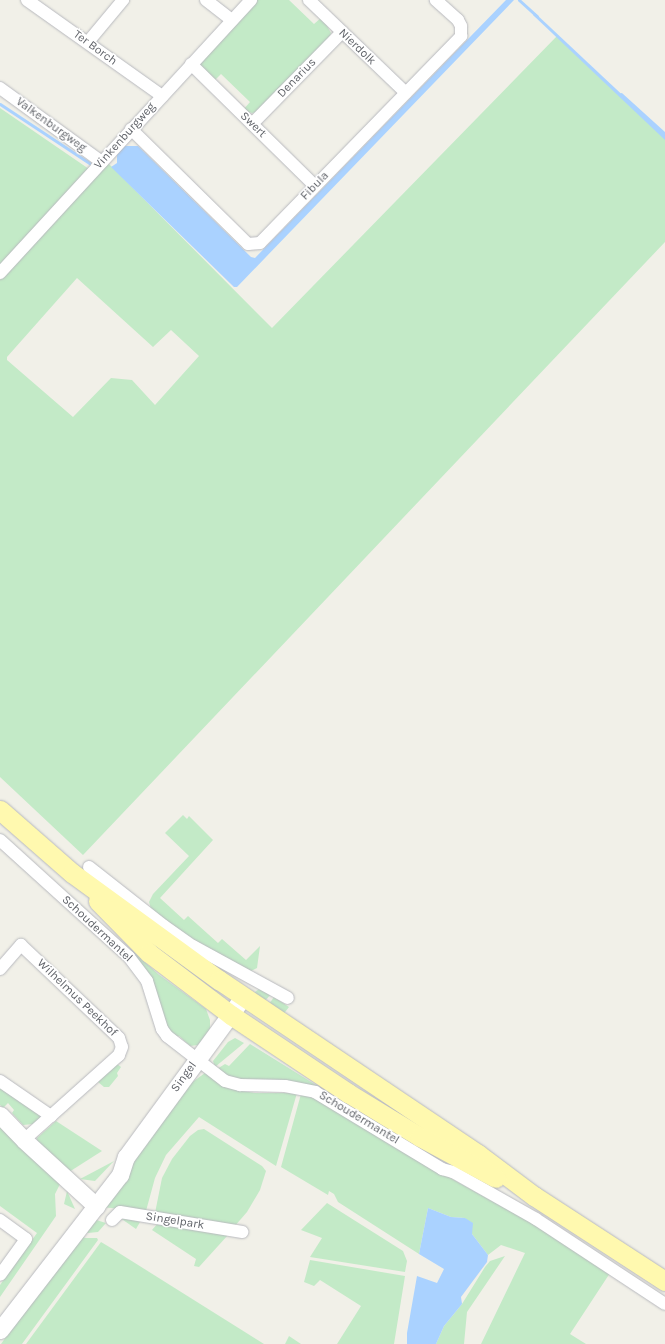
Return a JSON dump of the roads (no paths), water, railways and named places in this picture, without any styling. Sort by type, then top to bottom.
[{"type":"main road","name":"Schoudermantel","points":[[0,810],[81,870],[243,997],[478,1154],[534,1196],[665,1281]]},
{"type":"main road","name":"Schoudermantel","points":[[81,870],[124,930],[149,953],[231,1015],[348,1093],[420,1137],[476,1169],[534,1196]]},
{"type":"street","name":"Ter Borch","points":[[27,0],[162,96]]},
{"type":"street","points":[[88,42],[123,0]]},
{"type":"street","points":[[206,0],[232,20]]},
{"type":"street","name":"Vinkenburgweg","points":[[0,273],[251,0]]},
{"type":"street","name":"Nierdolk","points":[[309,0],[406,93]]},
{"type":"street","name":"Fibula","points":[[132,129],[248,244],[260,243],[461,36],[461,26],[458,20],[436,0]]},
{"type":"street","name":"Denarius","points":[[252,124],[342,32]]},
{"type":"street","name":"Swert","points":[[191,64],[315,186]]},
{"type":"street","name":"Valkenburgweg","points":[[0,88],[102,162]]},
{"type":"street","name":"Schoudermantel","points":[[0,840],[141,970],[147,981],[162,1030],[196,1060],[225,1081],[240,1085],[292,1087],[315,1092],[325,1097],[442,1169],[452,1172],[536,1219],[665,1304]]},
{"type":"street","name":"Schoudermantel","points":[[81,870],[164,926],[288,998]]},
{"type":"street","name":"Wilhelmus Peekhof","points":[[0,969],[21,945],[122,1042],[119,1055],[24,1140]]},
{"type":"street","points":[[243,997],[255,980]]},
{"type":"street","name":"Singel","points":[[0,1330],[54,1258],[68,1245],[112,1169],[126,1158],[243,997]]},
{"type":"street","points":[[0,1081],[51,1116]]},
{"type":"street","points":[[0,1114],[24,1140],[92,1203]]},
{"type":"street","name":"Singelpark","points":[[112,1220],[120,1212],[242,1232]]},
{"type":"street","points":[[0,1220],[26,1239],[0,1274]]},
{"type":"water","points":[[506,0],[514,0],[237,287],[234,287],[111,167],[117,163],[117,154],[124,146],[138,146],[251,257],[255,258]]},
{"type":"water","points":[[535,13],[665,135],[665,140],[533,15]]},
{"type":"water","points":[[428,1208],[451,1217],[465,1218],[473,1223],[472,1234],[488,1255],[487,1262],[461,1297],[462,1304],[444,1326],[436,1344],[407,1344],[407,1333],[417,1276],[437,1283],[444,1269],[419,1254]]},
{"type":"waterway","points":[[519,0],[537,16]]},
{"type":"waterway","points":[[621,94],[665,134]]},
{"type":"waterway","points":[[0,104],[89,163]]}]
